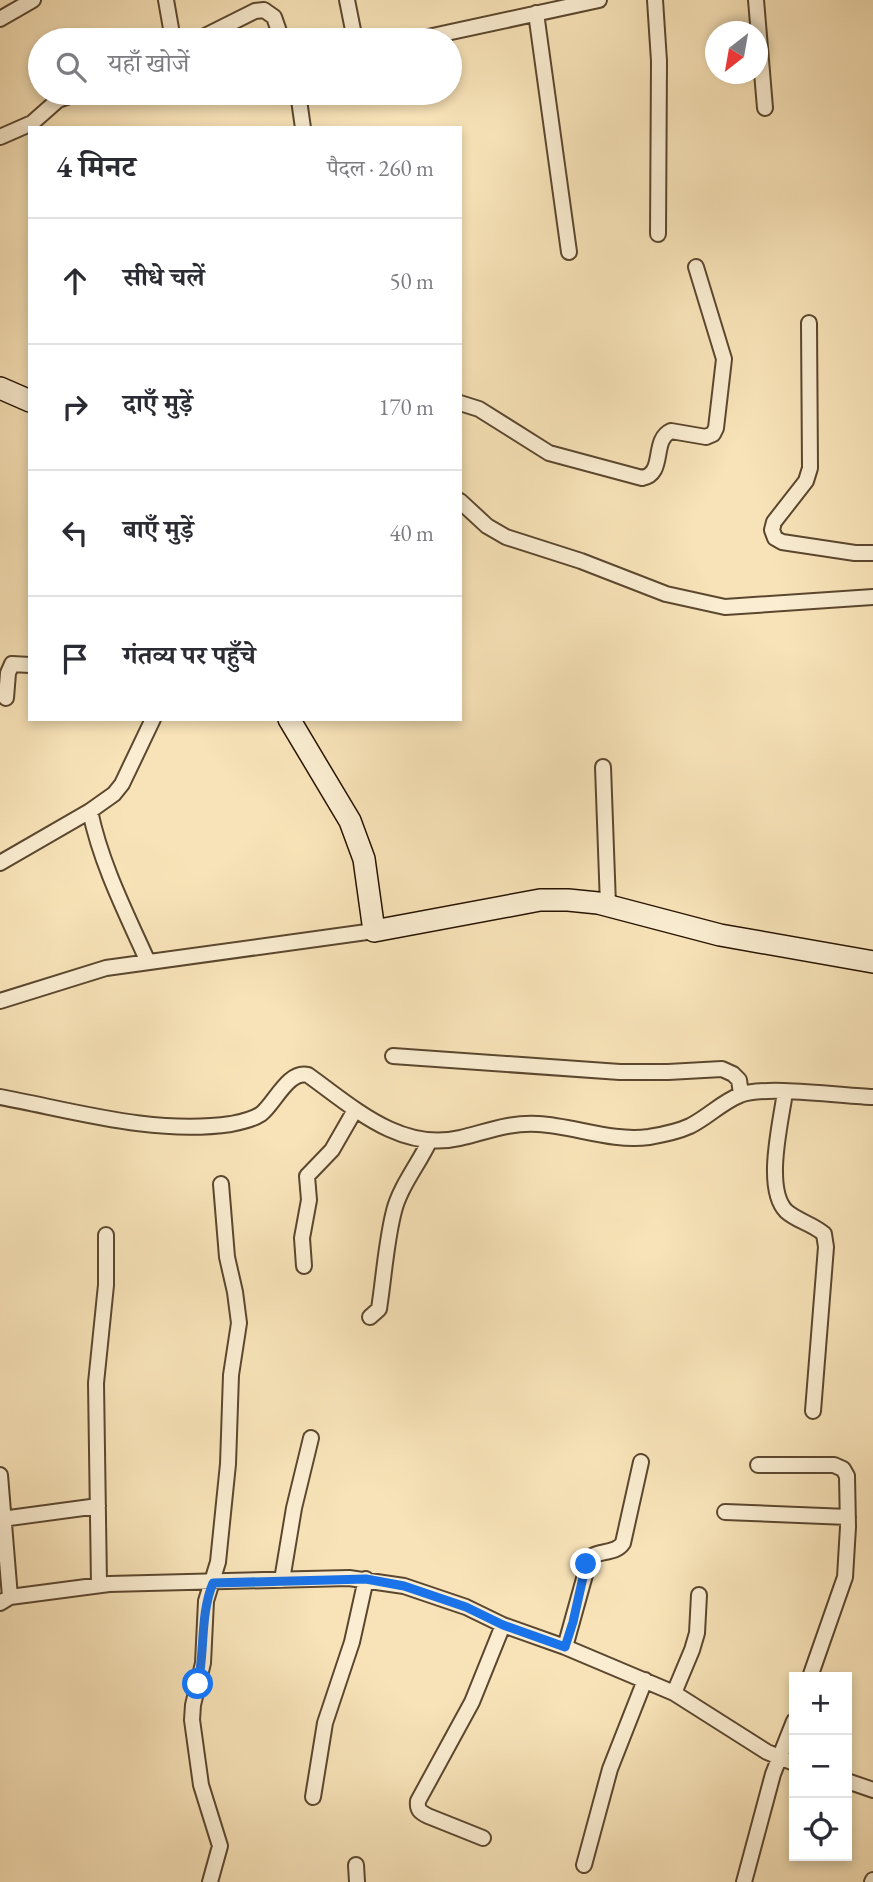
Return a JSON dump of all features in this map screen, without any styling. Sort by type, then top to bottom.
[{"type":"street","points":[[0,19],[33,0]]},
{"type":"street","points":[[166,0],[171,28]]},
{"type":"street","points":[[347,0],[353,28]]},
{"type":"street","points":[[462,29],[599,0]]},
{"type":"street","points":[[655,0],[659,61],[658,234]]},
{"type":"street","points":[[756,0],[765,108]]},
{"type":"street","points":[[221,28],[255,11],[271,7],[278,28]]},
{"type":"street","points":[[536,13],[569,252]]},
{"type":"street","points":[[0,137],[32,123],[52,105]]},
{"type":"street","points":[[300,105],[303,126]]},
{"type":"street","points":[[462,404],[479,409],[549,453],[642,478],[649,477],[654,470],[662,438],[666,433],[671,431],[706,438],[713,434],[716,428],[724,359],[695,267]]},
{"type":"street","points":[[809,323],[810,468],[806,481],[774,522],[772,530],[775,538],[782,542],[855,553],[873,553]]},
{"type":"street","points":[[0,388],[28,400]]},
{"type":"street","points":[[462,503],[487,526],[506,537],[581,561],[640,585],[705,603],[725,607],[754,606],[873,597]]},
{"type":"street","points":[[6,698],[8,673],[12,664],[28,665]]},
{"type":"street","points":[[0,863],[90,811],[114,794],[152,721]]},
{"type":"street","points":[[290,721],[350,821],[364,859],[374,931]]},
{"type":"street","points":[[604,767],[608,905]]},
{"type":"street","points":[[90,811],[106,868],[148,962]]},
{"type":"street","points":[[0,1001],[106,968],[374,931],[540,900],[608,905],[720,935],[873,962]]},
{"type":"street","points":[[393,1055],[620,1072],[722,1069],[739,1080],[741,1094]]},
{"type":"street","points":[[0,1097],[157,1125],[208,1126],[255,1118],[292,1078],[303,1073],[365,1117],[394,1132],[429,1142],[459,1138],[513,1124],[540,1124],[611,1136],[648,1137],[689,1127],[741,1094],[785,1092],[873,1097]]},
{"type":"street","points":[[785,1092],[775,1187],[779,1203],[789,1213],[824,1234],[826,1247],[813,1411]]},
{"type":"street","points":[[304,1266],[302,1238],[309,1200],[307,1176],[331,1150],[355,1110]]},
{"type":"street","points":[[370,1317],[379,1309],[394,1210],[402,1189],[429,1142]]},
{"type":"street","points":[[210,1882],[220,1846],[201,1785],[192,1720],[202,1663],[206,1601],[218,1562],[228,1464],[231,1375],[239,1323],[227,1257],[221,1184]]},
{"type":"street","points":[[99,1584],[96,1383],[106,1285],[106,1235]]},
{"type":"street","points":[[282,1580],[294,1508],[311,1438]]},
{"type":"street","points":[[565,1647],[590,1557],[615,1550],[622,1543],[641,1462]]},
{"type":"street","points":[[758,1465],[834,1465],[843,1469],[847,1476],[845,1577],[812,1672]]},
{"type":"street","points":[[0,1475],[7,1571],[6,1596],[99,1584],[366,1579],[404,1586],[466,1607],[503,1625],[565,1647],[674,1693],[766,1752],[787,1761]]},
{"type":"street","points":[[2,1519],[98,1506]]},
{"type":"street","points":[[725,1512],[848,1517]]},
{"type":"street","points":[[313,1797],[325,1723],[352,1642],[366,1579]]},
{"type":"street","points":[[674,1693],[692,1650],[699,1595]]},
{"type":"street","points":[[483,1838],[428,1816],[417,1807],[472,1702],[503,1625]]},
{"type":"street","points":[[584,1865],[610,1769],[645,1680]]},
{"type":"street","points":[[747,1881],[774,1774],[787,1761],[792,1735]]},
{"type":"street","points":[[852,1783],[873,1790]]},
{"type":"street","points":[[356,1865],[357,1882]]},
{"type":"route","points":[[198,1684],[206,1601],[213,1583],[366,1579],[404,1586],[466,1607],[503,1625],[565,1647],[586,1564]]}]
